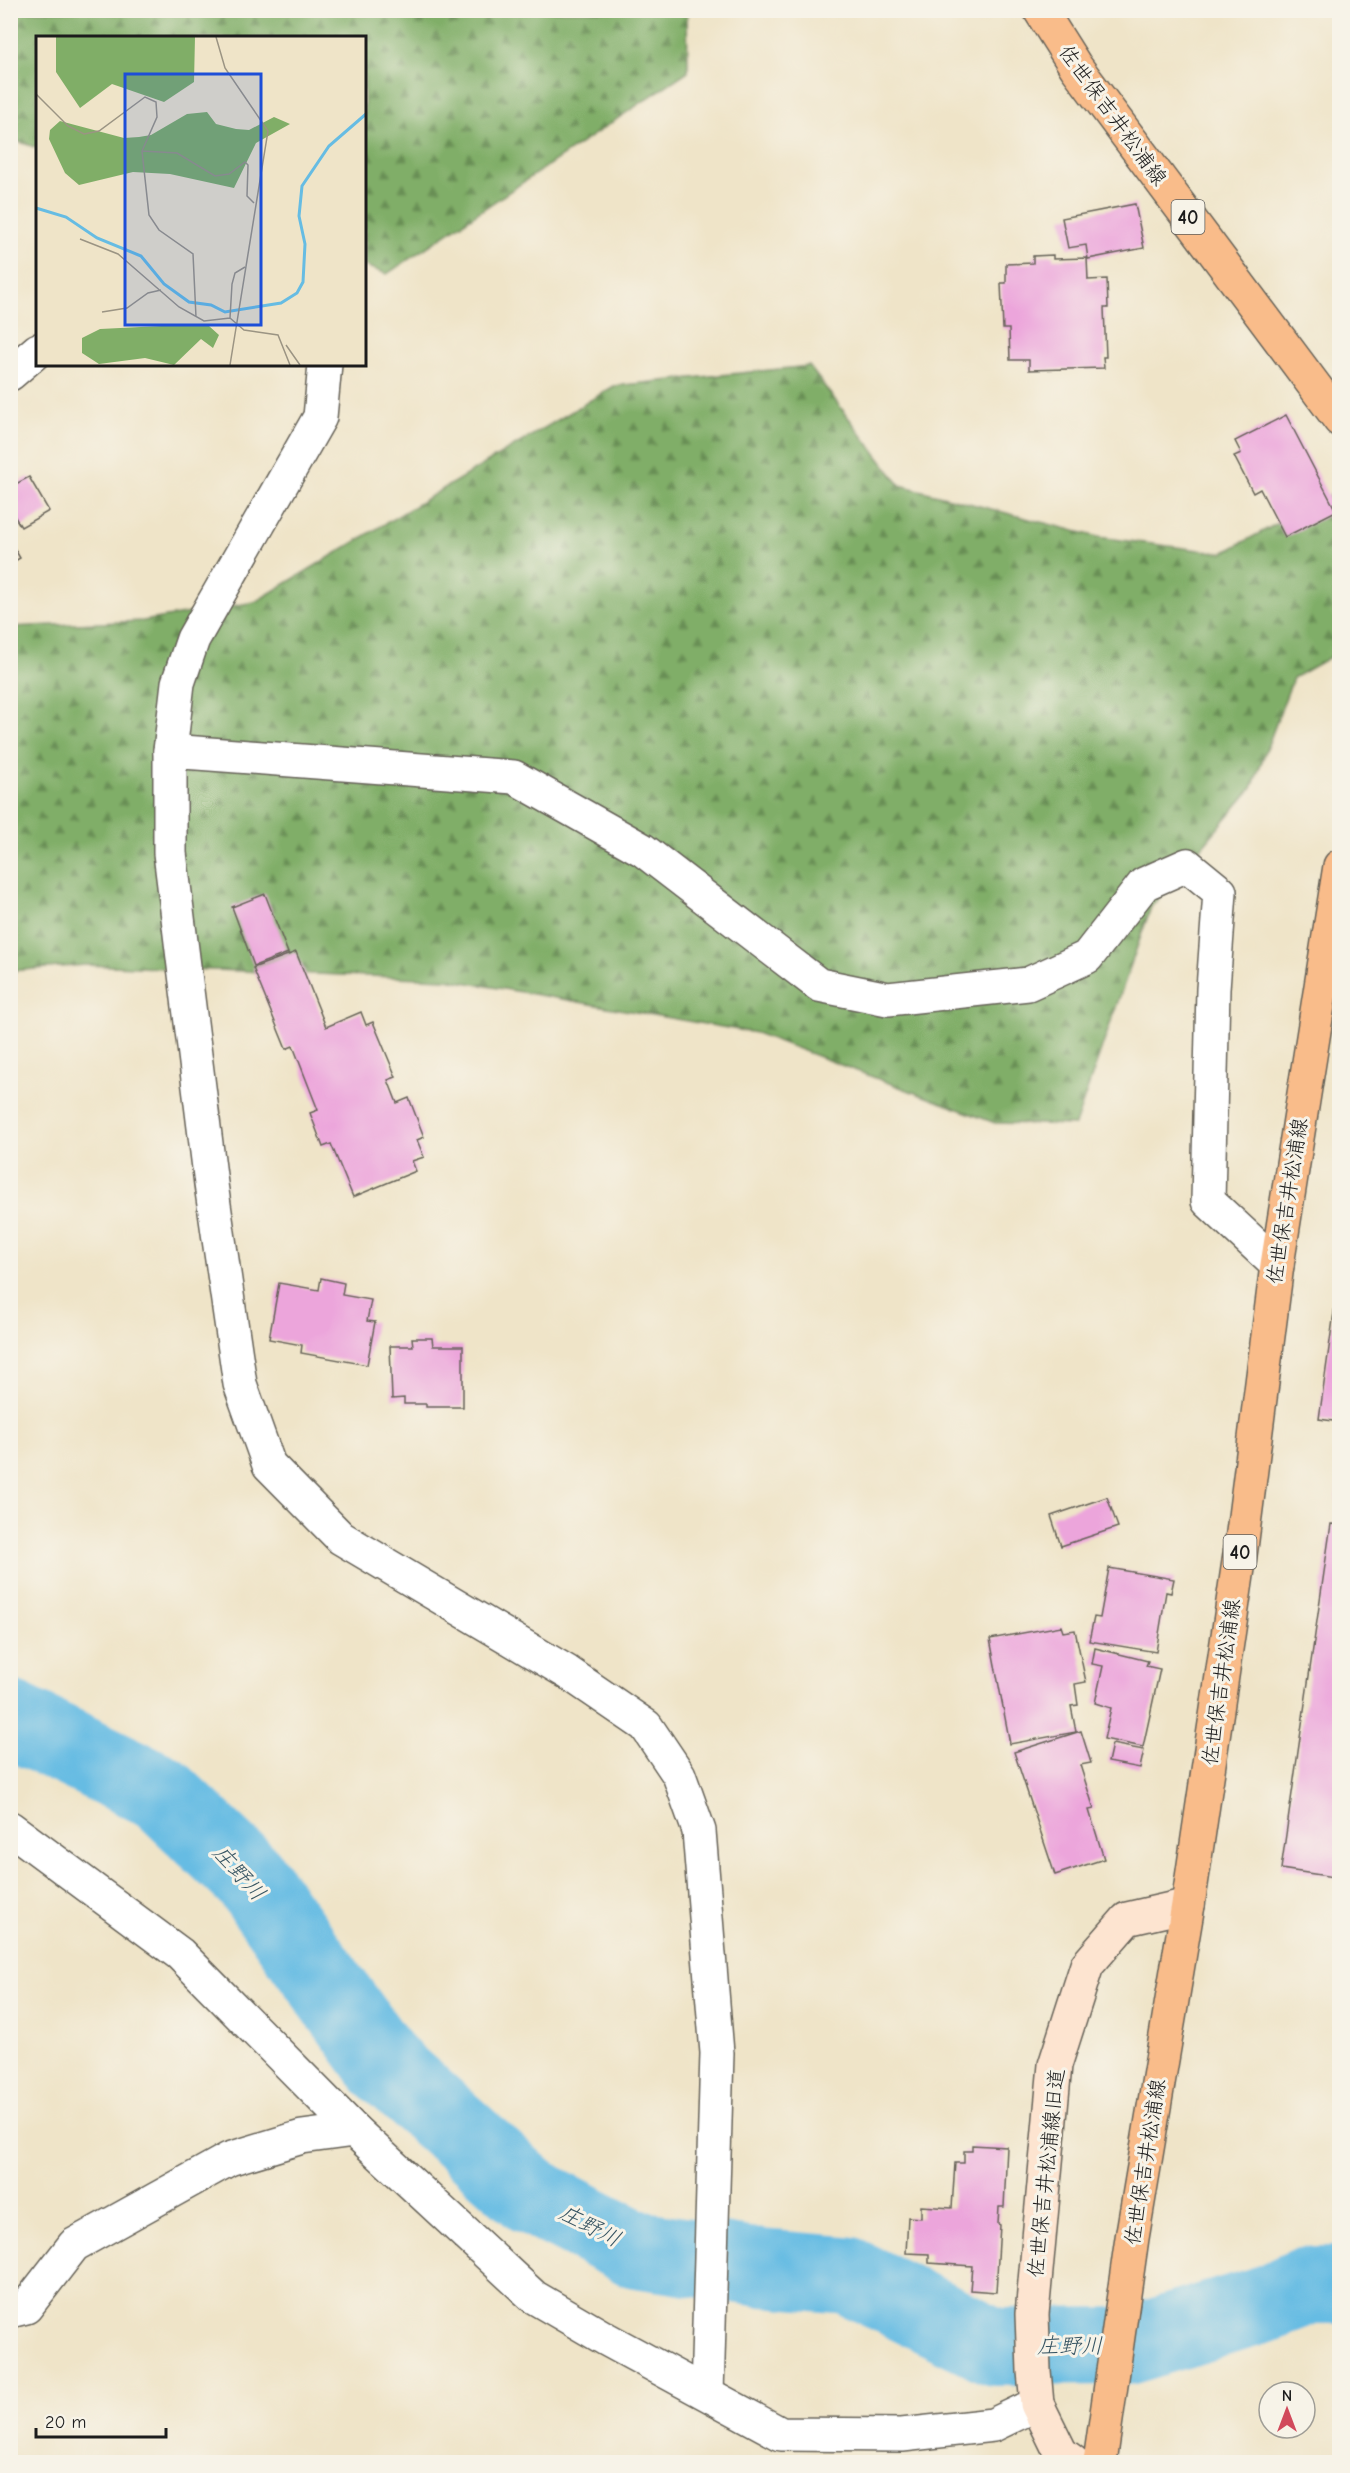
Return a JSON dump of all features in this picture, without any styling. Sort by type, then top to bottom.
[{"type":"main road","name":"佐世保吉井松浦線","points":[[1040,10],[1076,67],[1340,420]]},
{"type":"main road","name":"佐世保吉井松浦線","points":[[1100,2463],[1132,2238],[1188,1905],[1241,1548],[1277,1265],[1340,866]]},
{"type":"street","points":[[10,374],[36,352]]},
{"type":"street","points":[[325,366],[320,417],[193,639],[178,683],[170,751],[170,853],[211,1184],[240,1384],[269,1466],[341,1538],[567,1672],[646,1726],[679,1775],[699,1831],[717,2053],[707,2393]]},
{"type":"street","points":[[170,751],[514,777],[643,850],[819,985],[888,999],[1028,984],[1088,957],[1144,884],[1187,865],[1220,892],[1213,989],[1208,1201],[1277,1265]]},
{"type":"street","points":[[10,1828],[180,1954],[354,2130],[534,2297],[606,2338],[781,2434],[902,2435],[993,2425],[1036,2404]]},
{"type":"street","name":"佐世保吉井松浦線旧道","points":[[1073,2463],[1061,2453],[1036,2404],[1034,2371],[1032,2314],[1055,2065],[1087,1965],[1127,1919],[1188,1905]]},
{"type":"street","points":[[10,2311],[26,2307],[74,2245],[229,2159],[302,2137],[354,2130]]},
{"type":"green space","points":[[10,11],[687,11],[688,71],[387,274],[366,266],[366,36],[36,36],[36,148],[11,139]]},
{"type":"green space","points":[[809,366],[900,485],[1098,537],[1223,553],[1339,490],[1339,652],[1293,678],[1252,788],[1151,907],[1075,1125],[995,1123],[756,1033],[446,979],[85,965],[11,971],[10,627],[143,621],[255,602],[614,386]]},
{"type":"building","points":[[1135,204],[1144,248],[1088,259],[1086,245],[1068,248],[1062,218]]},
{"type":"building","points":[[1053,255],[1053,259],[1087,258],[1088,280],[1107,279],[1108,308],[1104,308],[1106,357],[1103,357],[1104,368],[1029,370],[1029,360],[1010,360],[1009,329],[1003,329],[1001,283],[1006,283],[1006,264],[1033,263],[1033,256]]},
{"type":"building","points":[[1286,415],[1336,511],[1285,537],[1260,489],[1253,493],[1234,456],[1241,453],[1235,441]]},
{"type":"building","points":[[29,477],[49,511],[21,527],[10,509],[10,487]]},
{"type":"building","points":[[10,541],[20,558],[10,564]]},
{"type":"building","points":[[265,894],[288,953],[254,966],[232,907]]},
{"type":"building","points":[[296,952],[326,1027],[361,1012],[366,1025],[373,1022],[396,1077],[388,1080],[397,1103],[409,1098],[424,1137],[417,1140],[424,1157],[412,1161],[416,1171],[353,1197],[331,1144],[323,1147],[310,1113],[318,1110],[293,1046],[286,1049],[253,968]]},
{"type":"building","points":[[321,1278],[344,1283],[342,1295],[371,1300],[367,1321],[375,1322],[367,1365],[301,1353],[302,1345],[269,1339],[279,1283],[319,1290]]},
{"type":"building","points":[[1338,1284],[1340,1284],[1340,1422],[1319,1419]]},
{"type":"building","points":[[412,1338],[432,1338],[433,1346],[463,1346],[463,1407],[426,1407],[426,1404],[404,1404],[404,1398],[392,1399],[390,1346],[413,1346]]},
{"type":"building","points":[[1338,1483],[1340,1483],[1340,1501],[1336,1501]]},
{"type":"building","points":[[1107,1497],[1118,1527],[1061,1546],[1051,1516]]},
{"type":"building","points":[[1331,1524],[1340,1525],[1340,1878],[1281,1869]]},
{"type":"building","points":[[1109,1568],[1174,1579],[1171,1593],[1166,1592],[1156,1652],[1089,1641],[1094,1617],[1100,1618]]},
{"type":"building","points":[[1061,1626],[1063,1632],[1075,1630],[1086,1682],[1075,1684],[1078,1705],[1071,1706],[1076,1732],[1010,1744],[990,1639]]},
{"type":"building","points":[[1095,1648],[1148,1661],[1146,1666],[1160,1669],[1143,1747],[1104,1739],[1111,1708],[1095,1703],[1103,1666],[1092,1664]]},
{"type":"building","points":[[1081,1731],[1091,1763],[1080,1765],[1094,1809],[1089,1810],[1104,1859],[1055,1875],[1014,1752]]},
{"type":"building","points":[[1112,1744],[1144,1750],[1140,1768],[1108,1762]]},
{"type":"building","points":[[972,2145],[1007,2147],[1004,2207],[999,2207],[996,2292],[970,2290],[972,2266],[929,2263],[929,2254],[906,2253],[908,2217],[921,2218],[921,2206],[952,2208],[955,2163],[964,2163],[964,2151],[972,2151]]},
{"type":"waterway","name":"庄野川","points":[[10,1719],[160,1792],[249,1877],[384,2065],[530,2195],[636,2249],[761,2268],[847,2275],[995,2347],[1127,2346],[1272,2302],[1308,2285],[1340,2285]]}]
